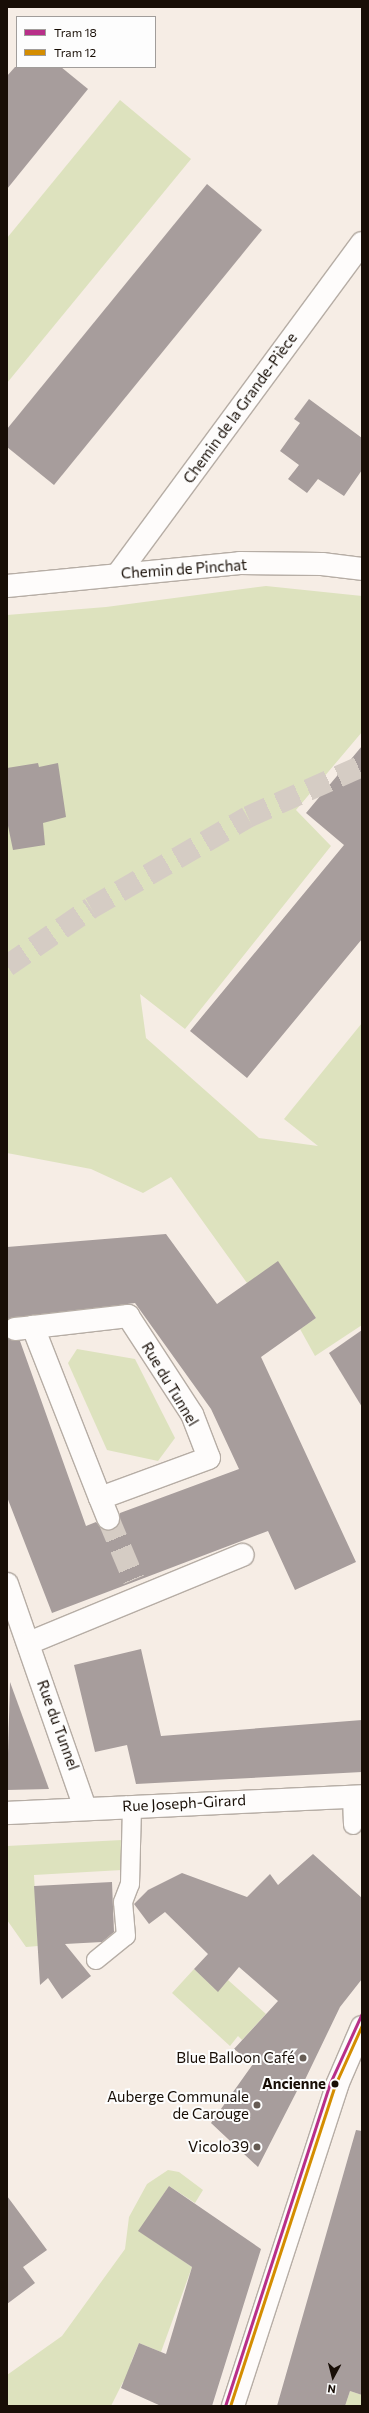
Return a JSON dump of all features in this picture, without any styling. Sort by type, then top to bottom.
[{"type":"street","name":"Chemin de la Grande-Pièce","points":[[118,574],[362,243]]},
{"type":"street","name":"Chemin de Pinchat","points":[[7,586],[240,563],[322,564],[362,569]]},
{"type":"street","name":"Rue du Tunnel","points":[[100,1498],[209,1458],[192,1414],[128,1316],[24,1328],[108,1518]]},
{"type":"street","points":[[29,1643],[138,1588],[243,1555]]},
{"type":"street","name":"Rue du Tunnel","points":[[7,1584],[29,1643],[85,1808]]},
{"type":"street","name":"Rue Joseph-Girard","points":[[7,1813],[85,1808],[357,1796]]},
{"type":"street","points":[[233,2406],[336,2085],[362,2027]]},
{"type":"lane","points":[[353,1825],[357,1796]]},
{"type":"lane","points":[[96,1960],[126,1936],[123,1902],[130,1884],[132,1806]]},
{"type":"green space","points":[[120,100],[191,159],[7,383],[7,238]]},
{"type":"green space","points":[[266,586],[362,596],[362,732],[296,810],[331,846],[185,1029],[140,994],[146,1038],[259,1138],[318,1146],[284,1119],[362,1023],[362,1325],[315,1356],[300,1329],[316,1318],[278,1262],[247,1283],[171,1177],[143,1193],[91,1169],[7,1153],[7,615],[106,607]]},
{"type":"green space","points":[[77,1349],[135,1359],[175,1438],[158,1461],[107,1450],[68,1363]]},
{"type":"green space","points":[[122,1840],[122,1870],[34,1875],[38,1946],[26,1947],[7,1920],[7,1846]]},
{"type":"green space","points":[[194,1969],[218,1991],[228,1980],[266,2014],[242,2040],[238,2036],[230,2046],[172,1993]]},
{"type":"green space","points":[[168,2170],[179,2172],[203,2190],[195,2203],[169,2186],[139,2231],[192,2267],[161,2352],[139,2343],[131,2362],[131,2385],[123,2382],[111,2406],[7,2406],[7,2375],[62,2336],[125,2249],[129,2217],[147,2184]]},
{"type":"green space","points":[[350,2391],[362,2395],[362,2406],[345,2406]]},
{"type":"building","points":[[15,67],[62,68],[88,89],[7,189],[7,76]]},
{"type":"building","points":[[207,184],[262,230],[54,485],[7,447],[7,429]]},
{"type":"building","points":[[309,399],[362,438],[362,470],[344,496],[318,479],[307,493],[288,479],[299,465],[280,451],[300,423],[294,419]]},
{"type":"building","points":[[362,746],[362,939],[247,1078],[190,1031],[344,845],[306,813]]},
{"type":"building","points":[[38,763],[39,767],[58,763],[66,817],[43,823],[45,845],[13,850],[7,821],[7,768]]},
{"type":"building","points":[[166,1234],[217,1304],[278,1261],[316,1318],[261,1357],[356,1562],[295,1590],[268,1531],[52,1613],[7,1497],[7,1338],[20,1341],[86,1526],[96,1522],[101,1528],[112,1530],[118,1525],[120,1513],[239,1469],[211,1409],[135,1303],[7,1320],[7,1247]]},
{"type":"building","points":[[362,1330],[362,1407],[329,1353]]},
{"type":"building","points":[[141,1649],[161,1736],[362,1720],[362,1772],[136,1784],[127,1745],[95,1752],[74,1665]]},
{"type":"building","points":[[10,1682],[49,1789],[7,1790]]},
{"type":"building","points":[[313,1854],[362,1898],[362,1979],[340,2007],[301,2088],[299,2087],[258,2167],[211,2123],[253,2064],[234,2049],[278,2001],[239,1967],[218,1992],[194,1969],[208,1954],[165,1912],[149,1924],[134,1904],[148,1890],[182,1873],[247,1897],[270,1874],[278,1885]]},
{"type":"building","points":[[112,1882],[114,1932],[102,1942],[65,1944],[91,1976],[62,1999],[48,1978],[40,1985],[34,1886]]},
{"type":"building","points":[[356,2130],[362,2131],[362,2395],[350,2391],[345,2406],[277,2406]]},
{"type":"building","points":[[169,2186],[261,2249],[212,2406],[161,2406],[121,2388],[139,2343],[166,2354],[192,2267],[138,2231]]},
{"type":"building","points":[[7,2196],[47,2250],[23,2267],[35,2283],[7,2304]]},
{"type":"tunnel","points":[[7,966],[91,908],[248,817],[362,766]]},
{"type":"tunnel","points":[[108,1518],[134,1580]]},
{"type":"tram line","name":"18","points":[[225,2406],[330,2083],[362,2013]]},
{"type":"tram line","name":"12","points":[[230,2406],[335,2085],[362,2025]]},
{"type":"place","name":"Blue Balloon Café","points":[[303,2058]]},
{"type":"place","name":"Ancienne","points":[[335,2084]]},
{"type":"place","name":"Auberge Communale de Carouge","points":[[257,2105]]},
{"type":"place","name":"Vicolo39","points":[[257,2147]]}]
